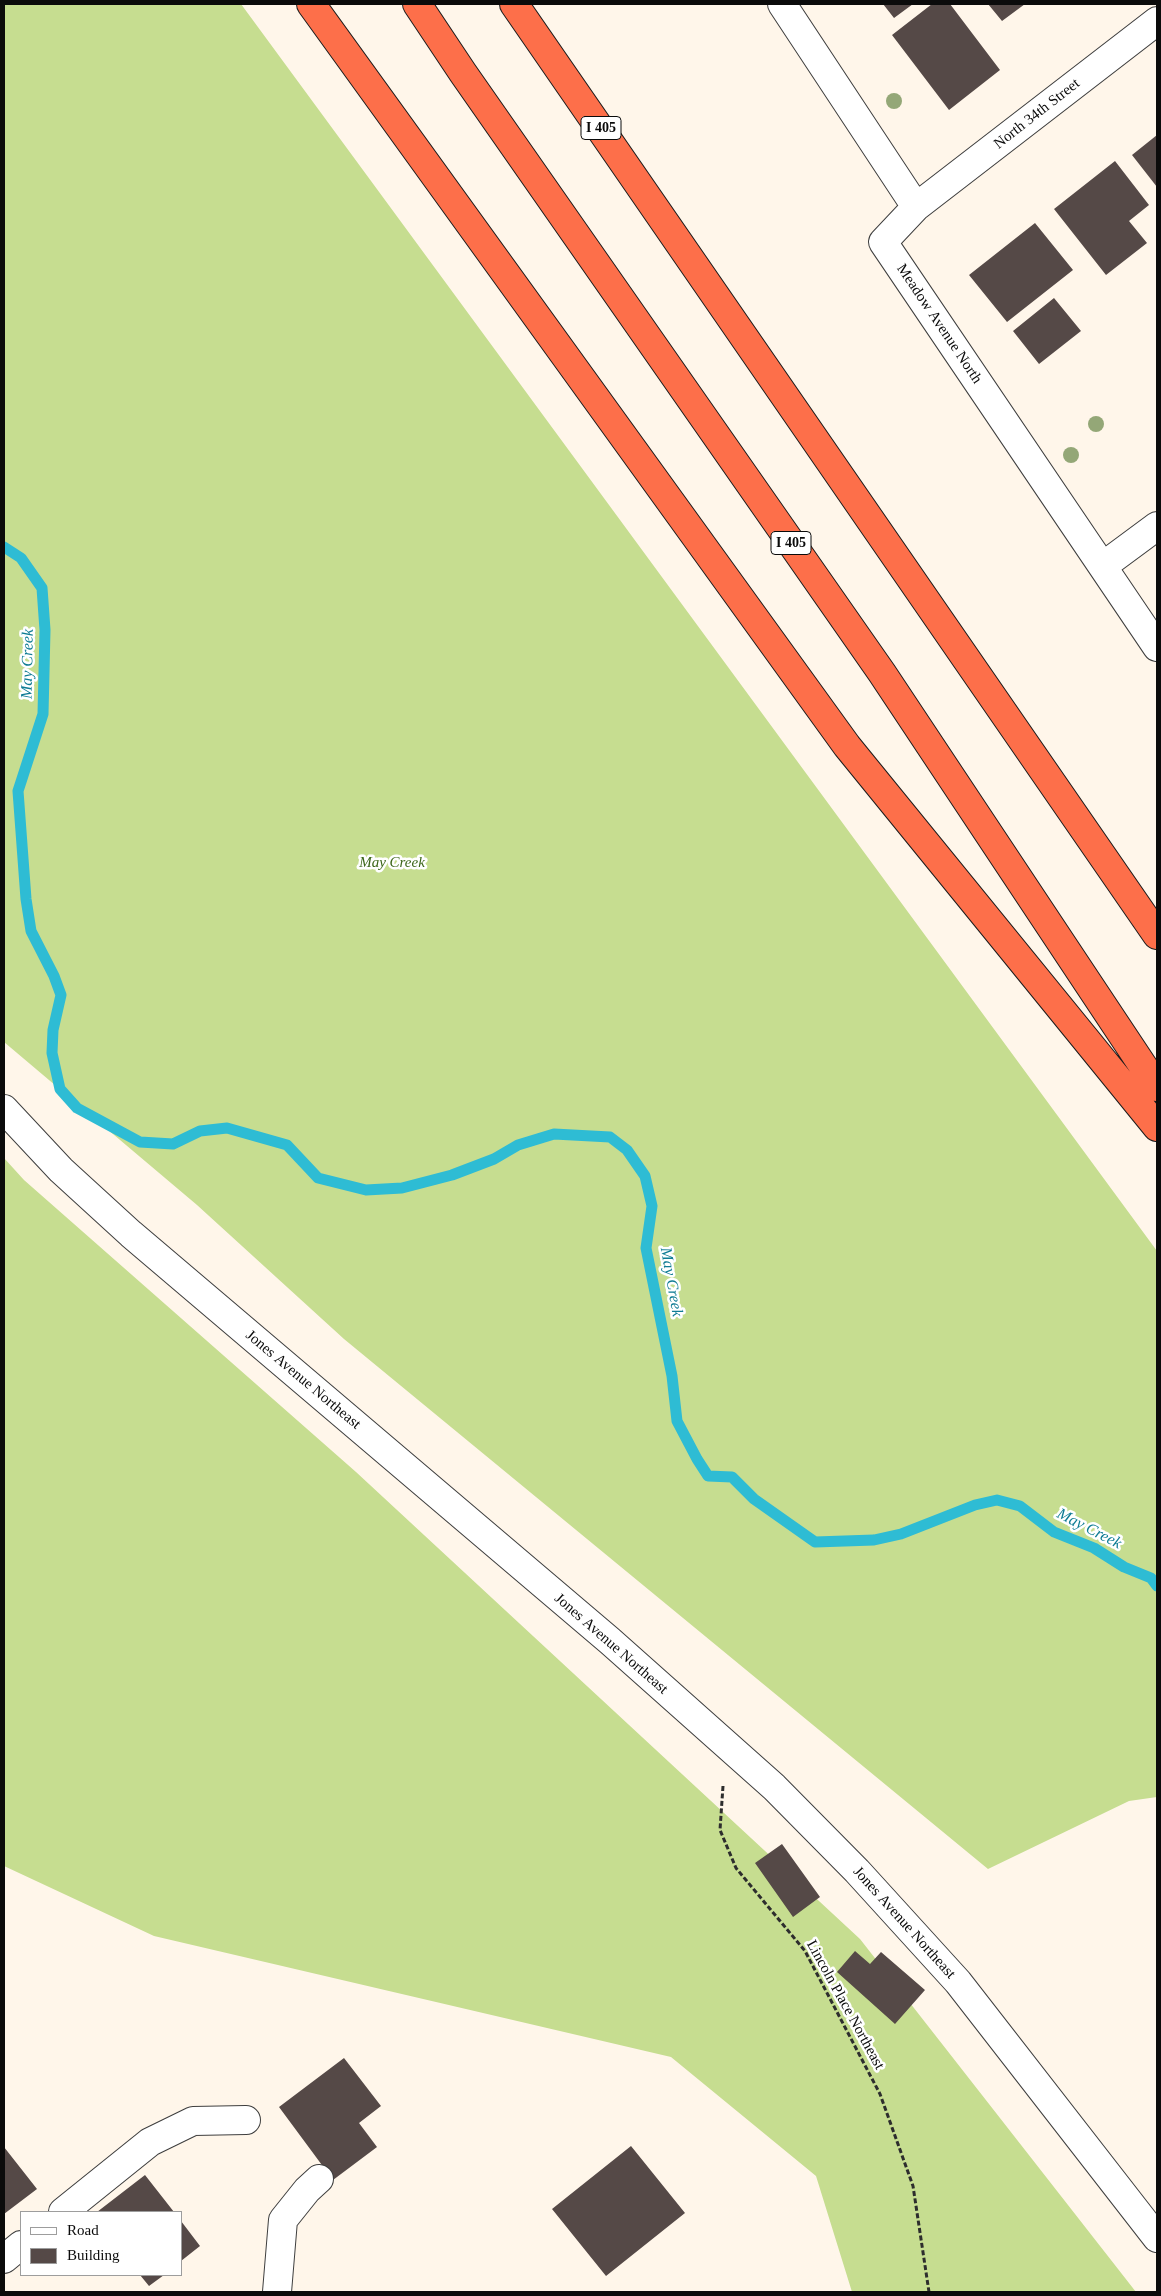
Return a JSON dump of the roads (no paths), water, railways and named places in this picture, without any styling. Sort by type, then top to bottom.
[{"type":"highway","points":[[311,4],[847,746],[1157,1126]]},
{"type":"highway","name":"I 405","points":[[416,4],[882,673],[1157,1087]]},
{"type":"highway","name":"I 405","points":[[514,4],[688,253],[1157,935]]},
{"type":"highway","points":[[537,4],[688,253]]},
{"type":"street","points":[[782,4],[916,208]]},
{"type":"street","name":"North 34th Street","points":[[916,208],[1157,21]]},
{"type":"street","name":"Meadow Avenue North","points":[[916,208],[883,242],[1157,647]]},
{"type":"street","points":[[1102,566],[1157,526]]},
{"type":"street","name":"Jones Avenue Northeast","points":[[4,1109],[61,1170],[131,1234],[610,1642],[774,1787],[857,1871],[958,1982],[1157,2238]]},
{"type":"street","points":[[64,2211],[150,2142],[193,2121],[246,2120]]},
{"type":"street","points":[[277,2292],[283,2220],[307,2190],[319,2180]]},
{"type":"street","points":[[4,2259],[20,2246]]},
{"type":"waterway","name":"May Creek","points":[[4,547],[21,558],[42,588],[45,630],[43,714],[18,791],[26,899],[31,931],[54,976],[61,995],[53,1030],[52,1053],[60,1089],[77,1108],[140,1142],[173,1144],[200,1131],[227,1128],[287,1145],[318,1178],[366,1190],[402,1188],[452,1175],[494,1159],[518,1145],[554,1134],[610,1137],[627,1150],[645,1176],[652,1206],[646,1248],[672,1376],[677,1421],[708,1476],[732,1477],[754,1499],[815,1542],[874,1540],[901,1534],[975,1505],[997,1500],[1020,1506],[1054,1532],[1094,1548],[1124,1567],[1151,1578],[1157,1586]]}]
